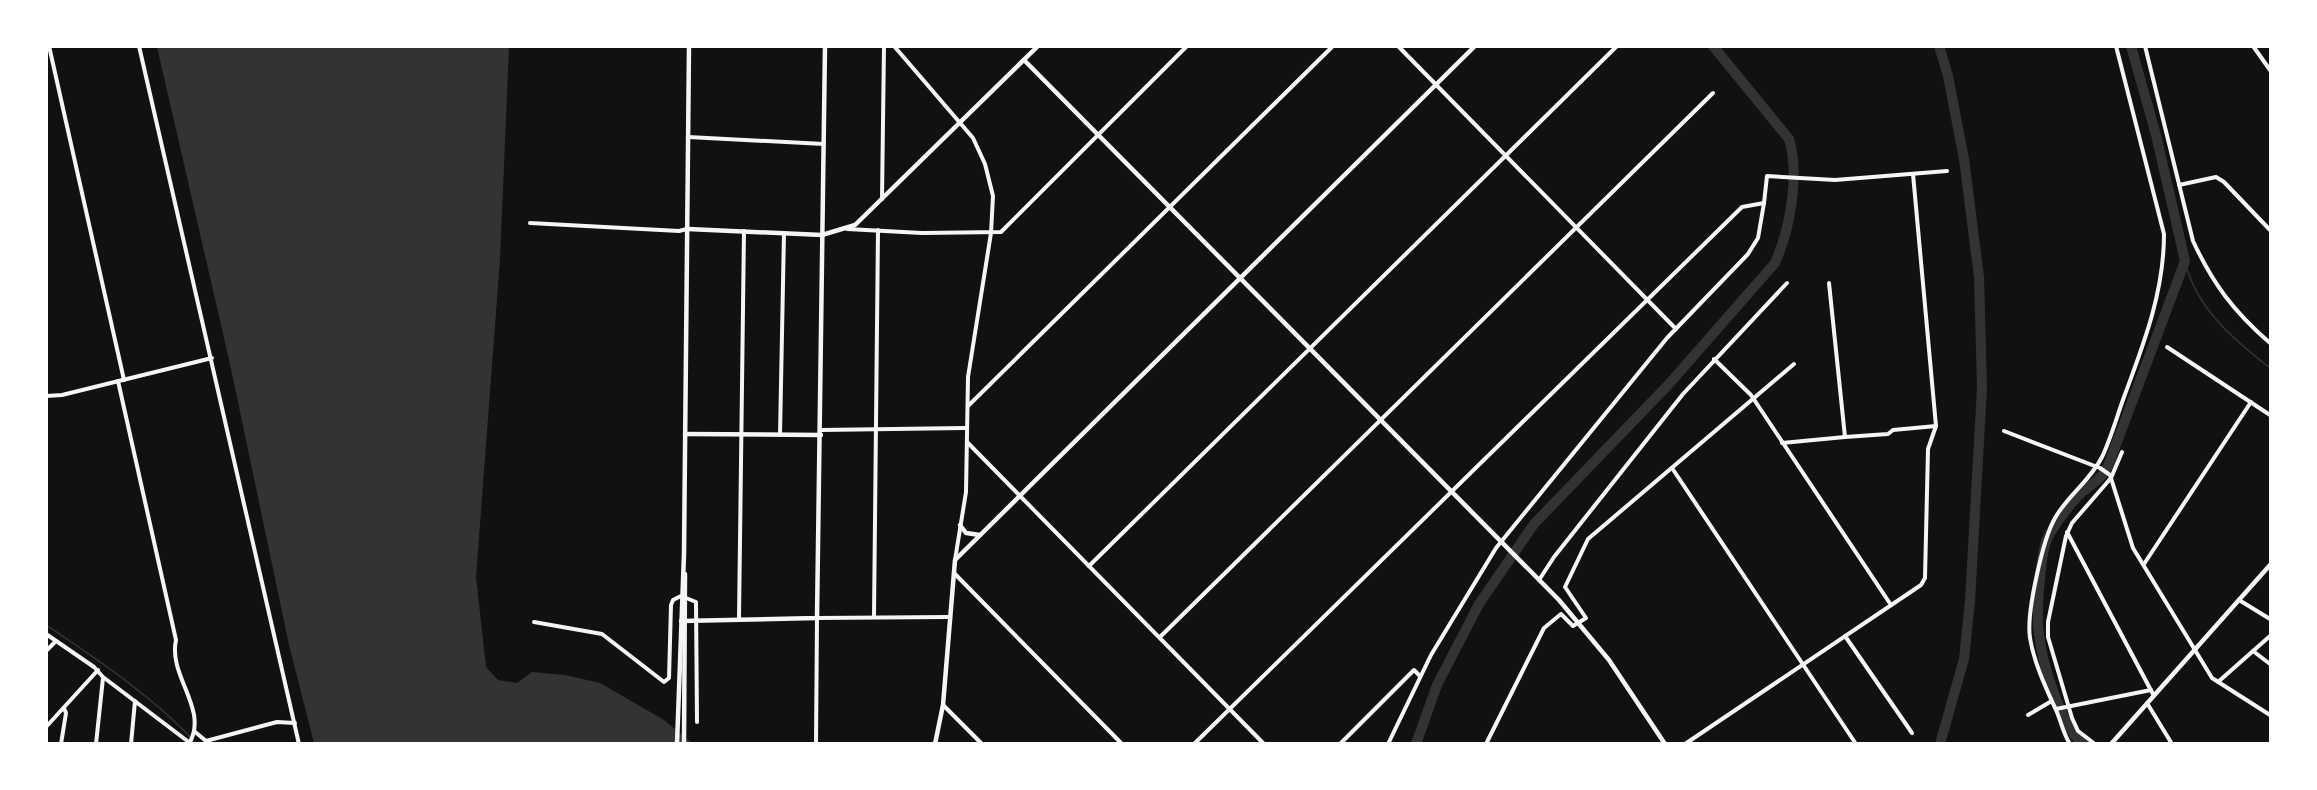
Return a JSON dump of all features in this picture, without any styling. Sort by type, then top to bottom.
[{"type":"street","points":[[50,46],[124,380]]},
{"type":"street","points":[[140,46],[299,744]]},
{"type":"street","points":[[684,744],[683,597],[689,46]]},
{"type":"street","points":[[816,744],[825,46]]},
{"type":"street","points":[[882,199],[884,46]]},
{"type":"street","points":[[894,46],[960,122],[979,149],[990,179],[993,196],[991,234],[968,376],[965,428],[966,492],[948,617],[943,705],[935,744]]},
{"type":"street","points":[[530,223],[680,231],[688,229],[822,235],[847,229],[855,225],[1038,46]]},
{"type":"street","points":[[847,229],[991,234],[1001,232],[1187,46]]},
{"type":"street","points":[[968,406],[1333,46]]},
{"type":"street","points":[[1398,46],[1676,329]]},
{"type":"street","points":[[955,560],[1475,46]]},
{"type":"street","points":[[1089,566],[1617,46]]},
{"type":"street","points":[[2070,744],[2056,709],[2050,702],[2030,636],[2032,602],[2046,537],[2055,518],[2098,467],[2152,323],[2164,264],[2164,234],[2116,46]]},
{"type":"street","points":[[2145,46],[2188,224],[2204,264],[2236,312],[2271,343]]},
{"type":"street","points":[[2253,46],[2271,70]]},
{"type":"street","points":[[1024,60],[1580,623],[1609,660],[1665,744]]},
{"type":"street","points":[[1160,638],[1713,93]]},
{"type":"street","points":[[687,137],[824,144]]},
{"type":"street","points":[[1388,744],[1420,676],[1457,611],[1503,543],[1676,329],[1748,254],[1758,238],[1767,176],[1815,179],[1947,171]]},
{"type":"street","points":[[1685,744],[1921,585],[1925,578],[1928,449],[1936,426],[1913,174]]},
{"type":"street","points":[[2179,185],[2216,177],[2224,182],[2271,230]]},
{"type":"street","points":[[1194,744],[1742,207],[1764,203]]},
{"type":"street","points":[[874,616],[878,230]]},
{"type":"street","points":[[739,618],[744,231]]},
{"type":"street","points":[[780,435],[784,233]]},
{"type":"street","points":[[1539,580],[1554,556],[1714,359],[1787,283]]},
{"type":"street","points":[[1830,283],[1845,436]]},
{"type":"street","points":[[2167,347],[2271,415]]},
{"type":"street","points":[[46,396],[62,395],[212,358]]},
{"type":"street","points":[[1714,359],[1753,399],[1891,605]]},
{"type":"street","points":[[1485,744],[1544,628],[1562,615],[1573,626],[1586,618],[1564,587],[1588,539],[1794,364]]},
{"type":"street","points":[[118,381],[176,640],[173,654],[197,721],[192,738]]},
{"type":"street","points":[[2144,564],[2251,402]]},
{"type":"street","points":[[1782,442],[1888,434],[1893,430],[1936,426]]},
{"type":"street","points":[[685,434],[780,435],[876,428],[965,428]]},
{"type":"street","points":[[2004,431],[2098,467],[2110,477],[2133,548],[2196,648],[2212,678],[2271,715]]},
{"type":"street","points":[[966,441],[1264,744]]},
{"type":"street","points":[[2095,744],[2078,731],[2068,706],[2048,637],[2048,622],[2067,532],[2110,477],[2122,452]]},
{"type":"street","points":[[1672,468],[1856,744]]},
{"type":"street","points":[[960,525],[966,533],[980,535]]},
{"type":"street","points":[[2067,532],[2154,696]]},
{"type":"street","points":[[2111,744],[2271,565]]},
{"type":"street","points":[[954,574],[1122,744]]},
{"type":"street","points":[[534,622],[602,634],[664,682],[669,678],[671,605],[673,600],[683,597],[696,602],[697,722]]},
{"type":"street","points":[[2239,600],[2271,619]]},
{"type":"street","points":[[684,620],[874,616],[948,617]]},
{"type":"street","points":[[678,744],[684,620]]},
{"type":"street","points":[[46,634],[98,670],[103,677],[135,701],[192,738],[206,741],[277,722],[295,723]]},
{"type":"street","points":[[1845,636],[1912,733]]},
{"type":"street","points":[[2218,682],[2271,636]]},
{"type":"street","points":[[46,651],[56,641]]},
{"type":"street","points":[[2253,651],[2271,664]]},
{"type":"street","points":[[46,727],[98,670]]},
{"type":"street","points":[[1340,744],[1414,670],[1420,676]]},
{"type":"street","points":[[96,744],[103,677]]},
{"type":"street","points":[[2056,709],[2151,690]]},
{"type":"street","points":[[131,744],[135,701]]},
{"type":"street","points":[[2028,715],[2050,702]]},
{"type":"street","points":[[2147,703],[2172,744]]},
{"type":"street","points":[[943,705],[982,744]]},
{"type":"street","points":[[61,744],[66,713],[64,708]]},
{"type":"shaded area","points":[[157,47],[509,47],[500,259],[476,577],[486,667],[498,680],[517,683],[532,672],[565,675],[600,683],[664,720],[692,743],[314,743],[289,645],[230,364]]},
{"type":"waterway","points":[[1416,744],[1437,685],[1479,604],[1534,524],[1669,384],[1775,263],[1785,234],[1792,202],[1794,169],[1789,139],[1713,46]]},
{"type":"waterway","points":[[1939,46],[1948,76],[1964,159],[1979,277],[1982,388],[1970,601],[1964,659],[1940,744]]},
{"type":"waterway","points":[[2083,744],[2067,723],[2060,709],[2048,677],[2041,646],[2038,613],[2043,554],[2049,535],[2063,514],[2108,466],[2185,261],[2156,135],[2131,46]]},
{"type":"waterway","points":[[2185,261],[2197,293],[2207,308],[2230,334],[2270,368]]},
{"type":"waterway","points":[[46,625],[144,695],[163,710],[197,744]]}]
